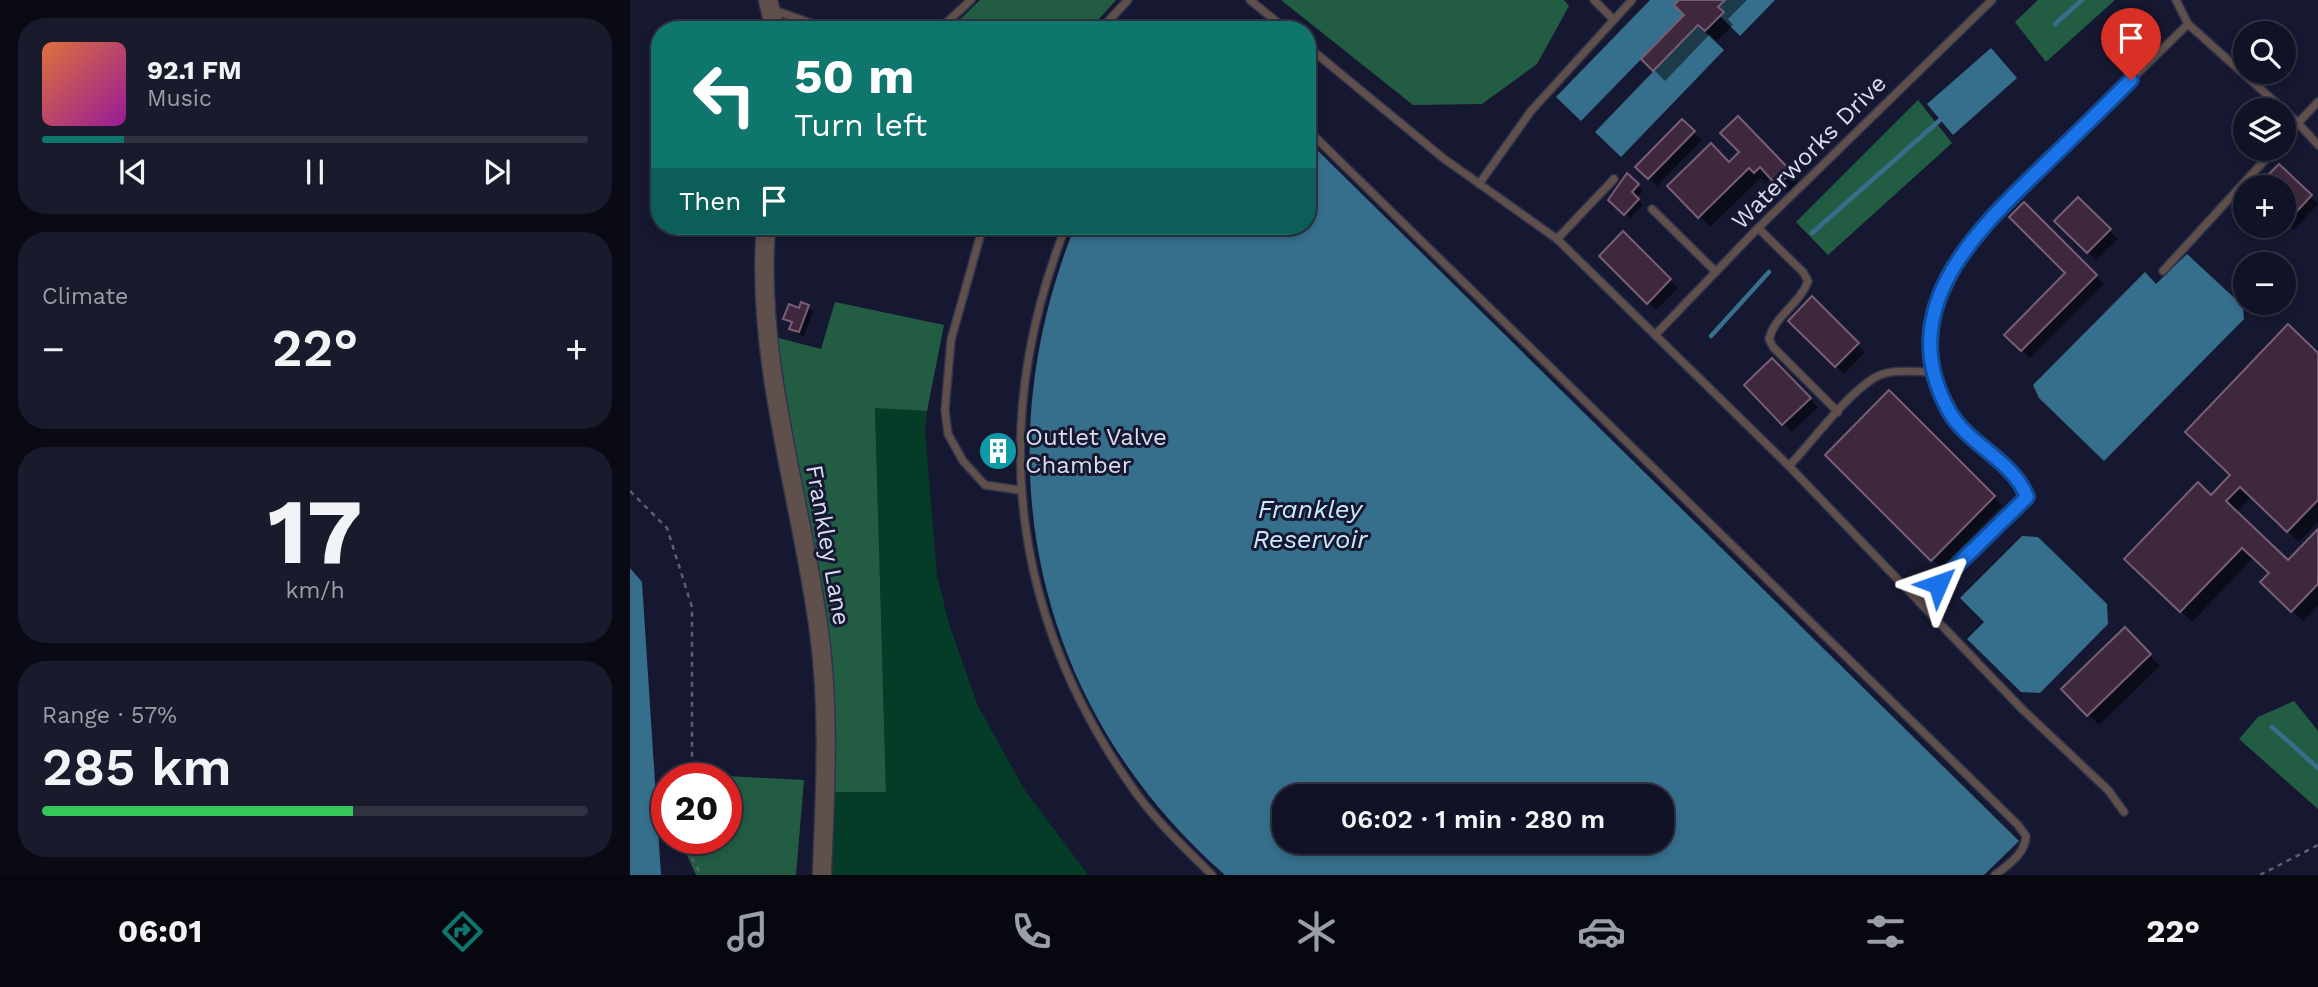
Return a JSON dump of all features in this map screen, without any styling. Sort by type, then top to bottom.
[{"type":"street","name":"Frankley Lane","points":[[765,235],[762,275],[768,341],[819,630],[825,697],[822,875]]},
{"type":"lane","points":[[948,21],[971,0]]},
{"type":"lane","points":[[1108,21],[1128,0]]},
{"type":"lane","points":[[1250,0],[1276,21]]},
{"type":"lane","points":[[1594,0],[1613,19]]},
{"type":"lane","points":[[1479,184],[1531,111],[1632,0]]},
{"type":"lane","name":"Waterworks Drive","points":[[1656,334],[1758,228],[1992,0]]},
{"type":"lane","points":[[2176,0],[2188,24],[2271,98]]},
{"type":"lane","points":[[770,4],[809,21]]},
{"type":"lane","points":[[1919,602],[2027,497],[2021,482],[1949,412],[1934,372],[1930,328],[1942,284],[1958,257],[1992,215],[2188,24]]},
{"type":"lane","points":[[1316,53],[1443,158],[1557,239],[1789,466],[2021,708],[2108,790],[2124,812]]},
{"type":"lane","points":[[2296,125],[2318,103]]},
{"type":"lane","points":[[2298,123],[2318,145]]},
{"type":"lane","points":[[1316,138],[2018,825],[2026,836],[2025,844],[2014,859],[1995,875]]},
{"type":"lane","points":[[2163,271],[2263,161]]},
{"type":"lane","points":[[1557,239],[1614,179]]},
{"type":"lane","points":[[1652,209],[1716,272]]},
{"type":"lane","points":[[1758,228],[1803,272],[1808,281],[1795,302],[1773,326],[1769,339],[1773,347],[1838,412]]},
{"type":"lane","points":[[980,235],[967,272],[951,340],[945,410],[948,434],[963,461],[985,485],[1019,490]]},
{"type":"lane","points":[[1062,235],[1049,268],[1027,357],[1021,407],[1019,490],[1031,561],[1052,637],[1093,730],[1138,796],[1212,875]]},
{"type":"lane","points":[[1789,466],[1838,412],[1874,378],[1893,372],[1934,372]]},
{"type":"path","points":[[630,491],[667,528],[692,607],[692,763]]},
{"type":"path","points":[[2260,875],[2318,845]]},
{"type":"path","points":[[692,854],[701,875]]},
{"type":"green space","points":[[980,0],[1116,0],[1097,21],[958,21]]},
{"type":"green space","points":[[1281,0],[1564,0],[1569,6],[1537,64],[1482,104],[1413,105],[1316,28],[1316,21],[1307,21]]},
{"type":"green space","points":[[2038,0],[2115,0],[2046,62],[2015,22]]},
{"type":"green space","points":[[1918,100],[1952,143],[1828,255],[1796,222]]},
{"type":"green space","points":[[835,302],[944,325],[927,411],[875,408],[886,792],[833,792],[773,351],[775,337],[821,349]]},
{"type":"green space","points":[[875,407],[927,411],[925,430],[937,575],[949,624],[978,706],[1024,789],[1088,875],[833,875],[833,792],[886,791]]},
{"type":"green space","points":[[2294,701],[2318,731],[2318,809],[2239,739],[2258,717]]},
{"type":"green space","points":[[742,777],[804,780],[796,875],[696,875],[686,854],[742,854]]},
{"type":"water","points":[[1650,0],[1679,0],[1674,5],[1684,15],[1581,121],[1556,97]]},
{"type":"water","points":[[1725,0],[1775,0],[1740,36],[1720,16],[1723,12],[1718,7]]},
{"type":"water","points":[[1698,25],[1724,50],[1621,157],[1595,132]]},
{"type":"water","points":[[1991,48],[2017,78],[1953,135],[1927,104]]},
{"type":"water","name":"Frankley Reservoir","points":[[1316,149],[2019,841],[1984,875],[1225,875],[1160,809],[1108,736],[1069,658],[1043,575],[1031,490],[1032,402],[1047,314],[1072,235],[1316,235]]},
{"type":"water","points":[[2187,254],[2233,297],[2233,315],[2244,315],[2244,319],[2104,461],[2039,398],[2033,385],[2145,272],[2156,284]]},
{"type":"water","points":[[2022,536],[2038,537],[2107,604],[2108,624],[2040,693],[2021,692],[1967,639],[1984,622],[1960,598]]},
{"type":"water","points":[[630,568],[642,582],[654,763],[651,763],[651,854],[660,854],[661,875],[630,875]]},
{"type":"building","points":[[1679,0],[1725,0],[1718,7],[1724,12],[1705,31],[1698,25],[1653,71],[1641,59],[1684,15],[1674,5]]},
{"type":"building","points":[[1738,116],[1792,172],[1777,186],[1760,167],[1754,173],[1749,168],[1698,218],[1667,186],[1711,143],[1729,162],[1739,152],[1720,133]]},
{"type":"building","points":[[1682,119],[1695,131],[1648,179],[1635,167]]},
{"type":"building","points":[[2279,164],[2291,175],[2268,175]]},
{"type":"building","points":[[1627,173],[1639,184],[1632,192],[1639,199],[1624,215],[1608,200]]},
{"type":"building","points":[[2296,180],[2312,195],[2296,212]]},
{"type":"building","points":[[2078,197],[2111,229],[2087,253],[2054,221]]},
{"type":"building","points":[[2024,202],[2097,275],[2021,351],[2004,335],[2065,273],[2009,217]]},
{"type":"building","points":[[1623,231],[1671,279],[1647,304],[1599,256]]},
{"type":"building","points":[[1812,296],[1859,343],[1835,367],[1788,321]]},
{"type":"building","points":[[801,302],[809,305],[799,332],[789,329],[792,322],[783,319],[789,304],[799,308]]},
{"type":"building","points":[[2288,324],[2318,353],[2318,500],[2287,532],[2240,487],[2226,501],[2288,560],[2318,529],[2318,584],[2291,612],[2260,582],[2269,573],[2242,548],[2180,612],[2124,559],[2198,482],[2211,495],[2230,475],[2185,432]]},
{"type":"building","points":[[1772,358],[1811,398],[1782,425],[1744,385]]},
{"type":"building","points":[[1889,390],[1995,496],[1931,561],[1825,455]]},
{"type":"building","name":"Outlet Valve Chamber","points":[[998,441],[1006,444],[1009,452],[1006,460],[998,463],[990,460],[987,452],[990,444]]},
{"type":"building","points":[[2125,627],[2151,654],[2087,716],[2061,689]]},
{"type":"waterway","points":[[2055,24],[2082,0]]},
{"type":"waterway","points":[[1812,233],[1940,120]]},
{"type":"waterway","points":[[1711,336],[1769,272]]},
{"type":"waterway","points":[[2272,727],[2318,768]]},
{"type":"place","name":"Outlet Valve Chamber","points":[[998,451]]},
{"type":"route","points":[[1938,584],[2027,497],[2021,482],[1957,422],[1942,396],[1934,372],[1930,328],[1942,284],[1958,257],[1992,215],[2131,80]]}]
